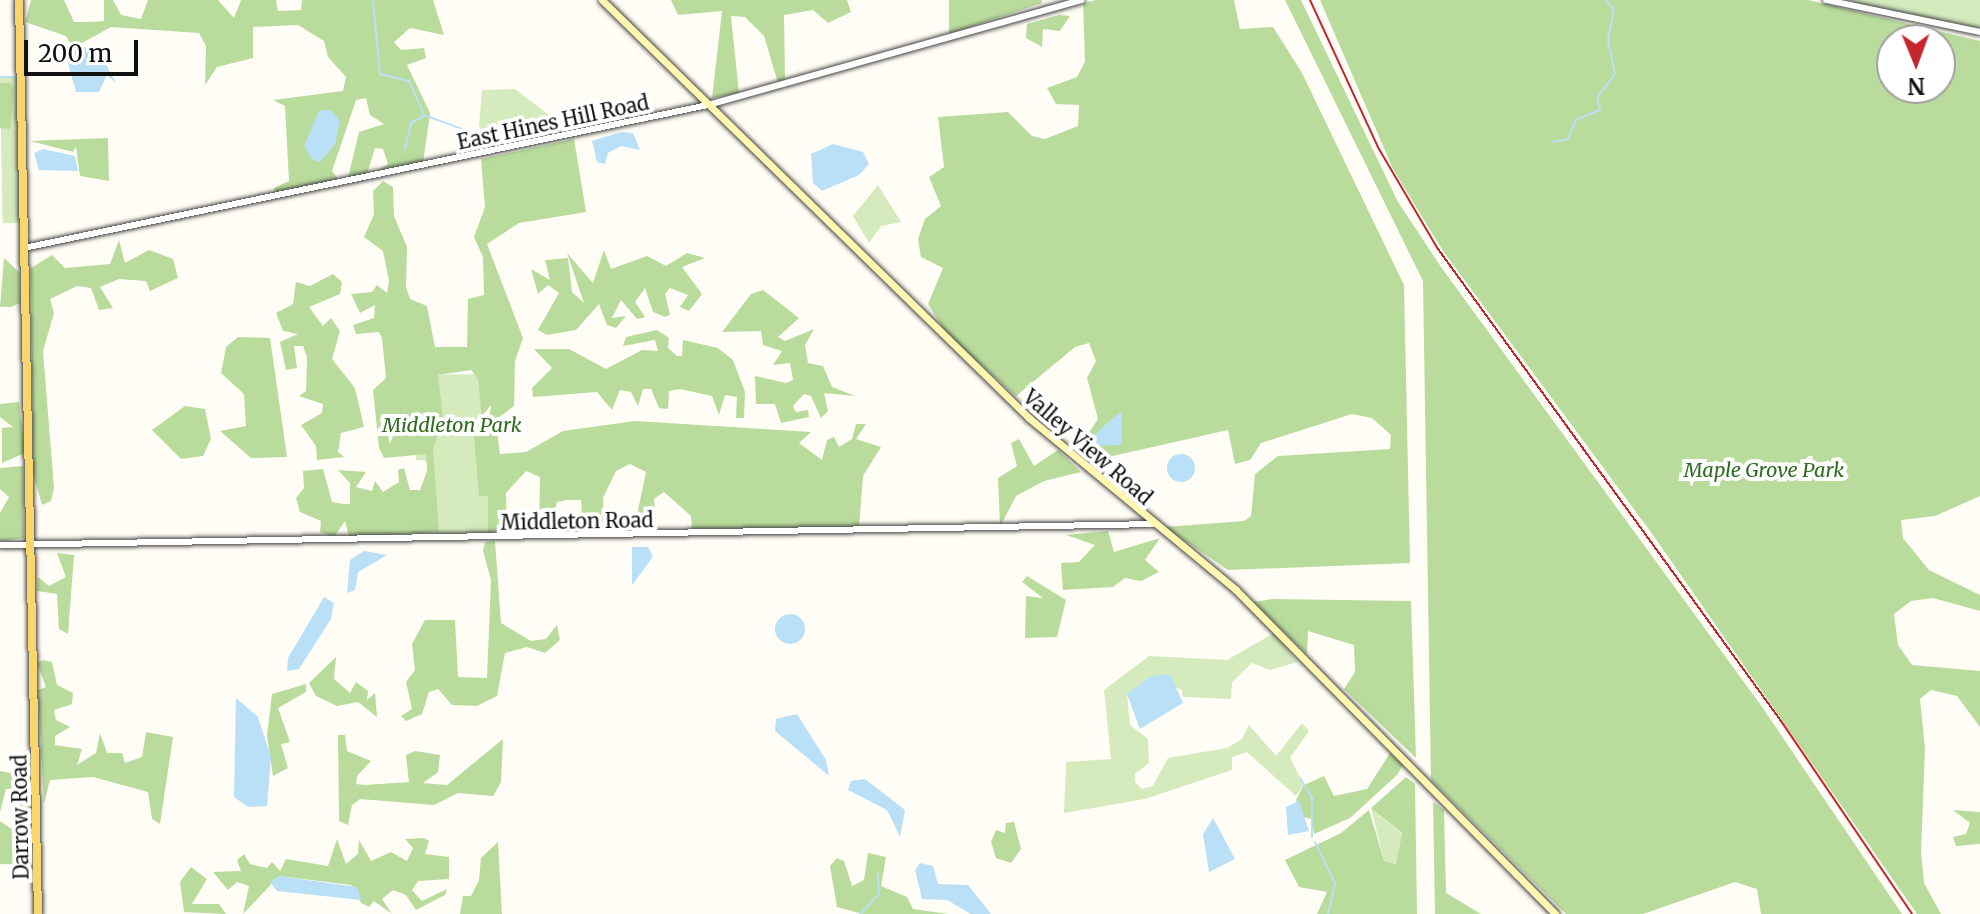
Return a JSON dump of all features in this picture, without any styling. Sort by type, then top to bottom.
[{"type":"main road","name":"Darrow Road","points":[[19,0],[38,914]]},
{"type":"main road","name":"Valley View Road","points":[[602,0],[994,386],[1153,524],[1236,590],[1556,914]]},
{"type":"street","name":"East Hines Hill Road","points":[[24,248],[708,105],[1082,0]]},
{"type":"street","points":[[1826,0],[1980,32]]},
{"type":"street","name":"Middleton Road","points":[[0,545],[1153,524]]},
{"type":"green space","points":[[31,0],[64,0],[74,22],[88,22],[104,21],[104,0],[113,0],[121,15],[141,19],[148,0],[218,0],[234,18],[241,0],[276,0],[278,11],[301,10],[302,0],[433,0],[444,35],[410,28],[394,42],[401,50],[424,48],[426,58],[407,65],[430,113],[423,163],[373,174],[388,164],[383,149],[375,148],[367,174],[348,178],[359,132],[384,124],[370,115],[366,98],[356,100],[332,171],[339,180],[275,194],[274,188],[289,181],[285,106],[273,100],[343,91],[346,77],[328,57],[324,41],[298,25],[253,27],[253,58],[217,67],[205,85],[206,46],[199,33],[111,27],[73,48],[66,36],[25,22]]},
{"type":"green space","points":[[671,0],[847,0],[851,12],[828,23],[813,10],[784,15],[785,79],[778,83],[764,36],[745,17],[731,16],[739,93],[712,98],[722,11],[678,15]]},
{"type":"green space","points":[[949,0],[1042,0],[1042,3],[949,34]]},
{"type":"green space","points":[[1096,0],[1234,0],[1240,29],[1273,27],[1302,73],[1404,285],[1410,563],[1228,570],[1165,527],[1244,521],[1251,516],[1255,474],[1278,456],[1390,449],[1391,435],[1372,418],[1352,414],[1261,443],[1250,460],[1235,464],[1228,430],[1086,462],[1076,452],[1098,419],[1087,378],[1096,361],[1089,343],[1075,347],[1016,396],[946,333],[928,304],[943,268],[921,257],[918,239],[925,219],[941,206],[929,177],[944,167],[938,117],[1008,112],[1032,136],[1045,139],[1078,126],[1079,105],[1056,104],[1047,88],[1077,77],[1085,62],[1083,3]]},
{"type":"green space","points":[[1285,0],[1301,0],[1398,202],[1441,267],[1760,704],[1902,914],[1761,914],[1757,889],[1735,882],[1643,914],[1566,914],[1431,780],[1423,281]]},
{"type":"green space","name":"Maple Grove Park","points":[[1320,0],[1808,0],[1909,24],[1876,24],[1876,104],[1956,104],[1956,35],[1980,41],[1980,496],[1935,516],[1901,520],[1903,538],[1929,570],[1980,595],[1980,611],[1933,598],[1911,601],[1894,614],[1898,645],[1912,665],[1980,671],[1980,727],[1957,696],[1931,690],[1920,699],[1925,749],[1921,852],[1924,883],[1941,914],[1917,914],[1653,535],[1443,251],[1393,169]]},
{"type":"green space","points":[[1847,0],[1980,0],[1980,28],[1930,21]]},
{"type":"green space","points":[[1059,15],[1070,16],[1060,31],[1043,29],[1042,47],[1026,38],[1027,24]]},
{"type":"green space","points":[[0,77],[21,77],[24,223],[3,223]]},
{"type":"green space","points":[[0,83],[11,83],[14,91],[10,129],[0,128]]},
{"type":"green space","points":[[515,89],[549,115],[553,135],[486,143],[479,125],[482,90]]},
{"type":"green space","points":[[108,138],[109,181],[80,176],[76,147],[73,152],[30,141]]},
{"type":"green space","points":[[574,139],[586,212],[519,223],[487,244],[523,338],[515,361],[514,406],[491,423],[482,420],[478,379],[471,370],[438,375],[443,418],[433,449],[439,532],[349,537],[345,521],[334,537],[320,532],[321,521],[300,512],[296,498],[304,488],[303,471],[323,469],[332,502],[350,504],[350,483],[338,470],[366,472],[356,487],[372,491],[375,481],[383,492],[399,482],[398,470],[404,468],[410,490],[420,490],[427,471],[426,454],[384,458],[379,448],[373,390],[386,378],[382,338],[379,332],[356,334],[353,325],[374,318],[375,305],[360,313],[351,294],[372,292],[377,285],[387,293],[389,281],[383,251],[364,237],[374,214],[373,191],[383,181],[393,187],[394,216],[407,247],[406,287],[410,299],[427,306],[435,347],[467,347],[468,299],[484,295],[483,257],[474,237],[485,207],[481,159]]},
{"type":"green space","points":[[878,185],[901,222],[881,226],[869,243],[853,216]]},
{"type":"green space","points":[[119,240],[125,263],[149,250],[173,259],[178,278],[150,291],[146,281],[119,279],[100,287],[113,308],[99,310],[91,288],[77,286],[50,299],[54,313],[43,351],[54,488],[51,501],[42,505],[33,473],[31,268],[52,255],[65,268],[110,264]]},
{"type":"green space","points":[[604,250],[611,269],[647,256],[666,266],[687,253],[705,258],[682,267],[702,294],[689,311],[680,307],[688,295],[670,288],[665,294],[670,315],[665,317],[653,312],[645,288],[635,302],[645,317],[637,319],[621,300],[612,318],[626,316],[616,328],[607,325],[599,304],[576,330],[547,335],[538,330],[559,293],[548,285],[538,294],[531,269],[550,280],[545,260],[568,258],[572,292],[584,303],[567,253],[593,283]]},
{"type":"green space","points":[[4,258],[19,272],[20,303],[11,307],[0,307]]},
{"type":"green space","points":[[333,274],[342,282],[340,294],[309,307],[323,326],[331,318],[340,331],[332,359],[355,388],[364,427],[341,433],[338,452],[344,457],[317,460],[316,446],[301,425],[322,413],[323,404],[299,396],[306,391],[307,357],[303,346],[294,346],[297,368],[286,370],[280,342],[298,334],[283,331],[276,313],[293,304],[296,282],[310,286]]},
{"type":"green space","points":[[763,290],[799,318],[778,337],[785,341],[814,329],[805,345],[808,363],[823,366],[832,387],[855,396],[824,393],[828,411],[821,418],[811,396],[804,394],[793,406],[796,412],[808,410],[809,417],[781,423],[775,404],[756,404],[755,376],[786,383],[793,380],[790,363],[773,365],[782,351],[763,345],[761,331],[722,332],[751,294]]},
{"type":"green space","points":[[657,330],[669,338],[668,348],[677,356],[682,356],[683,340],[718,348],[733,360],[745,392],[744,418],[736,418],[737,397],[725,395],[719,415],[712,396],[680,389],[669,391],[668,409],[659,408],[651,389],[643,389],[638,406],[631,392],[620,390],[612,410],[597,392],[533,397],[532,388],[552,368],[534,349],[569,349],[606,369],[642,350],[658,351],[655,340],[623,346],[626,337]]},
{"type":"green space","points":[[238,337],[270,338],[287,457],[251,458],[220,431],[246,426],[244,394],[221,373],[226,347]]},
{"type":"green space","name":"Middleton Park","points":[[489,374],[491,538],[436,539],[433,461],[416,460],[410,375]]},
{"type":"green space","points":[[19,402],[25,453],[2,463],[2,428],[13,427],[0,417],[0,404]]},
{"type":"green space","points":[[185,406],[205,409],[211,439],[203,456],[181,459],[152,430]]},
{"type":"green space","points":[[635,421],[811,432],[799,443],[822,460],[827,440],[834,437],[839,447],[852,439],[856,424],[866,424],[856,439],[881,447],[863,476],[859,527],[692,531],[691,516],[664,492],[654,499],[656,519],[643,530],[636,520],[646,472],[630,464],[616,471],[603,498],[603,533],[561,530],[582,511],[581,500],[567,500],[557,502],[549,534],[539,534],[540,477],[526,471],[506,493],[507,527],[488,534],[488,496],[479,496],[474,436],[486,429],[497,432],[500,454],[526,452],[563,431]]},
{"type":"green space","points":[[1019,439],[1034,466],[1058,450],[1081,472],[1044,481],[1016,496],[1000,527],[998,478],[1017,466],[1011,443]]},
{"type":"green space","points":[[23,466],[24,538],[0,541],[0,513],[9,497],[0,489],[0,468]]},
{"type":"green space","points":[[1108,531],[1114,552],[1160,538],[1145,560],[1159,572],[1141,581],[1125,578],[1113,587],[1063,590],[1061,563],[1079,562],[1095,545],[1066,535]]},
{"type":"green space","points":[[495,541],[501,623],[531,641],[546,639],[557,625],[560,640],[545,653],[527,647],[505,653],[497,696],[477,706],[452,705],[438,689],[429,692],[422,714],[406,721],[401,716],[412,709],[406,682],[415,670],[412,644],[425,620],[455,620],[458,677],[487,678],[491,580],[483,551],[485,542]]},
{"type":"green space","points":[[57,553],[74,555],[68,634],[59,629],[57,594],[37,591],[38,577],[49,586],[66,577]]},
{"type":"green space","points":[[1027,576],[1066,600],[1057,637],[1025,638],[1026,596],[1043,598],[1022,582]]},
{"type":"green space","points":[[1272,599],[1411,601],[1416,758],[1344,689],[1355,672],[1354,645],[1308,631],[1307,654],[1254,602]]},
{"type":"green space","points":[[1274,633],[1297,662],[1270,670],[1252,663],[1232,682],[1231,699],[1183,697],[1182,690],[1151,676],[1127,694],[1130,725],[1148,739],[1149,763],[1135,774],[1135,782],[1142,789],[1153,786],[1168,758],[1227,748],[1242,739],[1249,725],[1276,756],[1302,723],[1309,731],[1290,758],[1304,785],[1296,796],[1247,752],[1232,757],[1232,770],[1145,799],[1064,813],[1066,762],[1111,759],[1104,690],[1149,656],[1227,660]]},
{"type":"green space","points":[[336,657],[334,679],[350,693],[356,682],[368,691],[367,700],[375,693],[377,717],[358,702],[337,706],[316,696],[309,683]]},
{"type":"green space","points":[[43,660],[52,662],[57,685],[73,693],[72,704],[54,710],[56,720],[70,727],[55,736],[55,745],[82,749],[77,765],[96,753],[100,733],[107,753],[122,753],[125,763],[142,757],[146,732],[173,737],[160,824],[152,819],[148,792],[93,777],[50,780],[44,804],[38,690],[46,687],[37,663]]},
{"type":"green space","points":[[306,684],[306,692],[278,708],[290,742],[281,744],[288,768],[273,776],[267,736],[272,694]]},
{"type":"green space","points":[[338,735],[345,735],[347,751],[371,761],[357,776],[356,784],[409,782],[406,755],[415,751],[440,755],[438,772],[423,783],[447,785],[503,739],[501,782],[493,796],[458,793],[434,805],[360,799],[352,805],[348,825],[339,821]]},
{"type":"green space","points":[[20,753],[35,756],[36,814],[16,812],[18,790],[6,789],[0,812],[0,771],[20,775]]},
{"type":"green space","points":[[1390,753],[1403,765],[1397,775],[1350,818],[1314,834],[1312,819],[1303,817],[1296,800],[1304,785],[1324,776],[1334,796],[1367,789]]},
{"type":"green space","points":[[1406,777],[1415,784],[1417,914],[1317,914],[1327,892],[1299,887],[1285,860],[1341,833],[1369,810],[1384,861],[1396,864],[1402,833],[1371,808]]},
{"type":"green space","points":[[1433,802],[1444,810],[1446,893],[1481,914],[1435,914]]},
{"type":"green space","points":[[1371,808],[1402,834],[1396,864],[1384,861]]},
{"type":"green space","points":[[1953,810],[1980,812],[1980,844],[1956,846],[1953,837],[1966,834],[1970,823]]},
{"type":"green space","points":[[0,821],[19,834],[31,825],[31,865],[0,864]]},
{"type":"green space","points":[[1014,822],[1021,849],[1011,863],[996,858],[991,842],[996,830],[1005,833],[1006,823]]},
{"type":"green space","points":[[424,838],[429,841],[425,854],[449,857],[449,879],[418,881],[412,890],[422,901],[447,889],[445,895],[416,910],[406,895],[393,890],[382,899],[392,914],[374,901],[369,907],[361,903],[351,885],[279,876],[243,914],[249,886],[237,882],[228,890],[213,872],[241,871],[237,860],[244,854],[250,864],[267,868],[272,862],[280,871],[286,859],[328,866],[337,839],[346,864],[358,854],[359,840],[371,861],[391,852],[407,861],[413,848],[405,839]]},
{"type":"green space","points":[[498,842],[502,914],[460,914],[463,896],[471,896],[479,880],[481,858]]},
{"type":"green space","points":[[868,853],[886,857],[881,886],[907,897],[913,909],[948,914],[863,914],[837,907],[830,866],[837,858],[844,861],[852,886],[864,880]]},
{"type":"green space","points":[[191,867],[207,879],[192,904],[219,904],[226,914],[184,912],[180,882]]},
{"type":"water","points":[[77,46],[98,50],[116,83],[107,75],[99,92],[76,92],[67,60]]},
{"type":"water","points":[[330,110],[340,121],[335,144],[320,162],[313,160],[304,146],[319,111]]},
{"type":"water","points":[[621,132],[633,133],[640,150],[621,146],[608,153],[605,164],[597,162],[592,141]]},
{"type":"water","points":[[833,144],[863,152],[869,164],[859,175],[822,191],[813,183],[811,154]]},
{"type":"water","points":[[43,149],[75,156],[78,171],[39,170],[34,153]]},
{"type":"water","points":[[1122,410],[1122,445],[1090,446],[1095,434]]},
{"type":"water","points":[[1181,454],[1191,458],[1195,468],[1191,478],[1181,482],[1171,478],[1167,468],[1171,458]]},
{"type":"water","points":[[632,547],[648,547],[653,557],[632,585]]},
{"type":"water","points":[[364,551],[387,555],[358,572],[355,590],[347,593],[350,560]]},
{"type":"water","points":[[324,597],[334,603],[331,619],[299,669],[287,671],[288,658]]},
{"type":"water","points":[[790,614],[801,618],[805,629],[801,640],[790,644],[779,640],[775,629],[779,618]]},
{"type":"water","points":[[1170,674],[1183,703],[1140,729],[1127,694],[1151,676]]},
{"type":"water","points":[[236,698],[258,717],[271,757],[267,806],[248,807],[234,797]]},
{"type":"water","points":[[797,714],[826,760],[829,776],[775,731],[776,719]]},
{"type":"water","points":[[865,779],[905,810],[900,837],[887,810],[848,790],[851,781]]},
{"type":"water","points":[[1299,801],[1309,831],[1288,835],[1286,807]]},
{"type":"water","points":[[1213,818],[1235,859],[1209,872],[1203,834]]},
{"type":"water","points":[[920,863],[933,866],[938,884],[968,885],[991,914],[971,914],[947,900],[922,899],[915,870]]},
{"type":"water","points":[[279,876],[357,887],[361,900],[277,891],[270,882]]},
{"type":"waterway","points":[[373,0],[380,74],[409,81],[424,115],[476,134]]},
{"type":"waterway","points":[[1553,142],[1568,139],[1576,120],[1600,110],[1597,98],[1615,74],[1608,40],[1614,10],[1606,0]]},
{"type":"waterway","points":[[25,76],[27,71]]},
{"type":"waterway","points":[[0,77],[14,77]]},
{"type":"waterway","points":[[405,149],[411,123],[424,116]]},
{"type":"waterway","points":[[1300,778],[1312,797],[1312,837]]},
{"type":"waterway","points":[[1315,842],[1335,884],[1328,914]]},
{"type":"waterway","points":[[860,914],[879,894],[878,873]]},
{"type":"railway","points":[[1310,0],[1379,149],[1438,249],[1781,721],[1912,914]]}]
